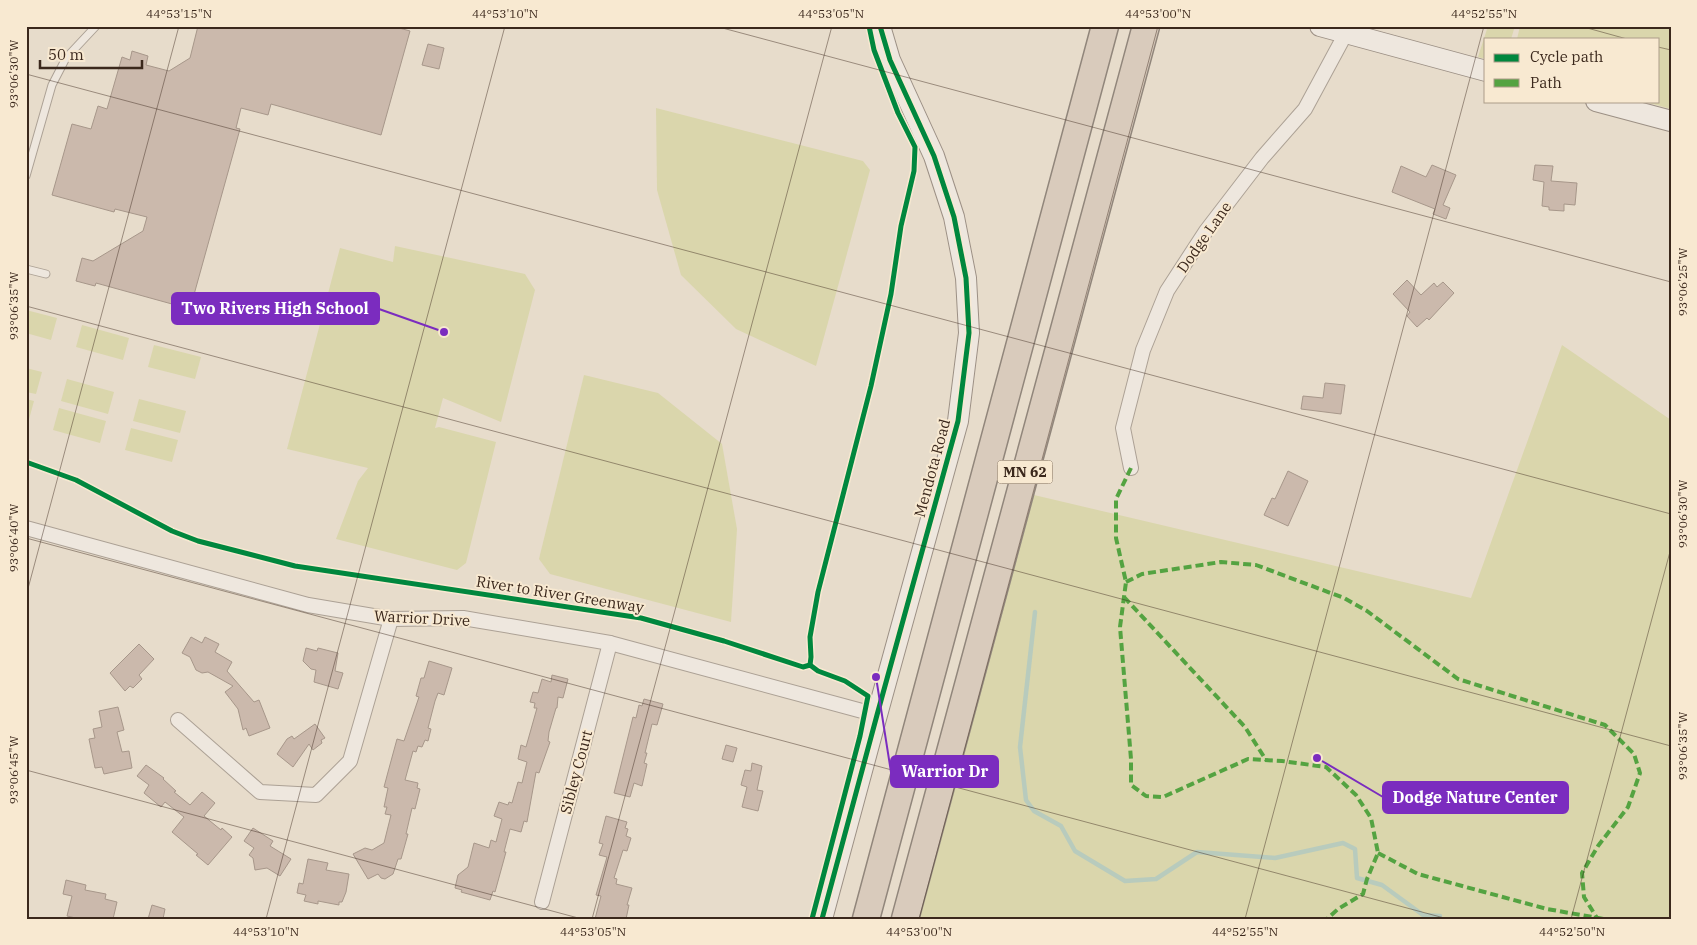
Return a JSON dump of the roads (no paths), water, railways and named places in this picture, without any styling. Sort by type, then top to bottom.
[{"type":"highway","name":"MN 62","points":[[866,919],[1104,26]]},
{"type":"highway","name":"MN 62","points":[[905,919],[1146,26]]},
{"type":"street","name":"Mendota Road","points":[[822,919],[876,715],[958,421],[969,333],[966,278],[954,217],[934,156],[890,60],[880,26]]},
{"type":"street","points":[[1320,26],[1484,70]]},
{"type":"street","name":"Dodge Lane","points":[[1131,468],[1122,428],[1143,350],[1168,291],[1206,231],[1262,158],[1305,109],[1346,33]]},
{"type":"street","points":[[1600,102],[1671,121]]},
{"type":"street","name":"Warrior Drive","points":[[26,528],[308,605],[391,619],[463,618],[610,643],[876,715]]},
{"type":"street","points":[[178,720],[260,792],[316,794],[350,760],[391,619]]},
{"type":"street","name":"Sibley Court","points":[[542,902],[610,643]]},
{"type":"lane","points":[[26,176],[52,85],[66,58],[96,26]]},
{"type":"lane","points":[[26,268],[46,274]]},
{"type":"waterway","points":[[1035,612],[1020,747],[1026,800],[1034,811],[1061,826],[1075,851],[1125,881],[1156,879],[1197,852],[1275,858],[1343,843],[1355,849],[1357,878],[1382,885],[1423,915],[1440,916],[1439,919]]},
{"type":"place","name":"Two Rivers High School","points":[[444,332]]},
{"type":"place","name":"Warrior Dr","points":[[876,677]]},
{"type":"place","name":"Dodge Nature Center","points":[[1317,758]]}]
